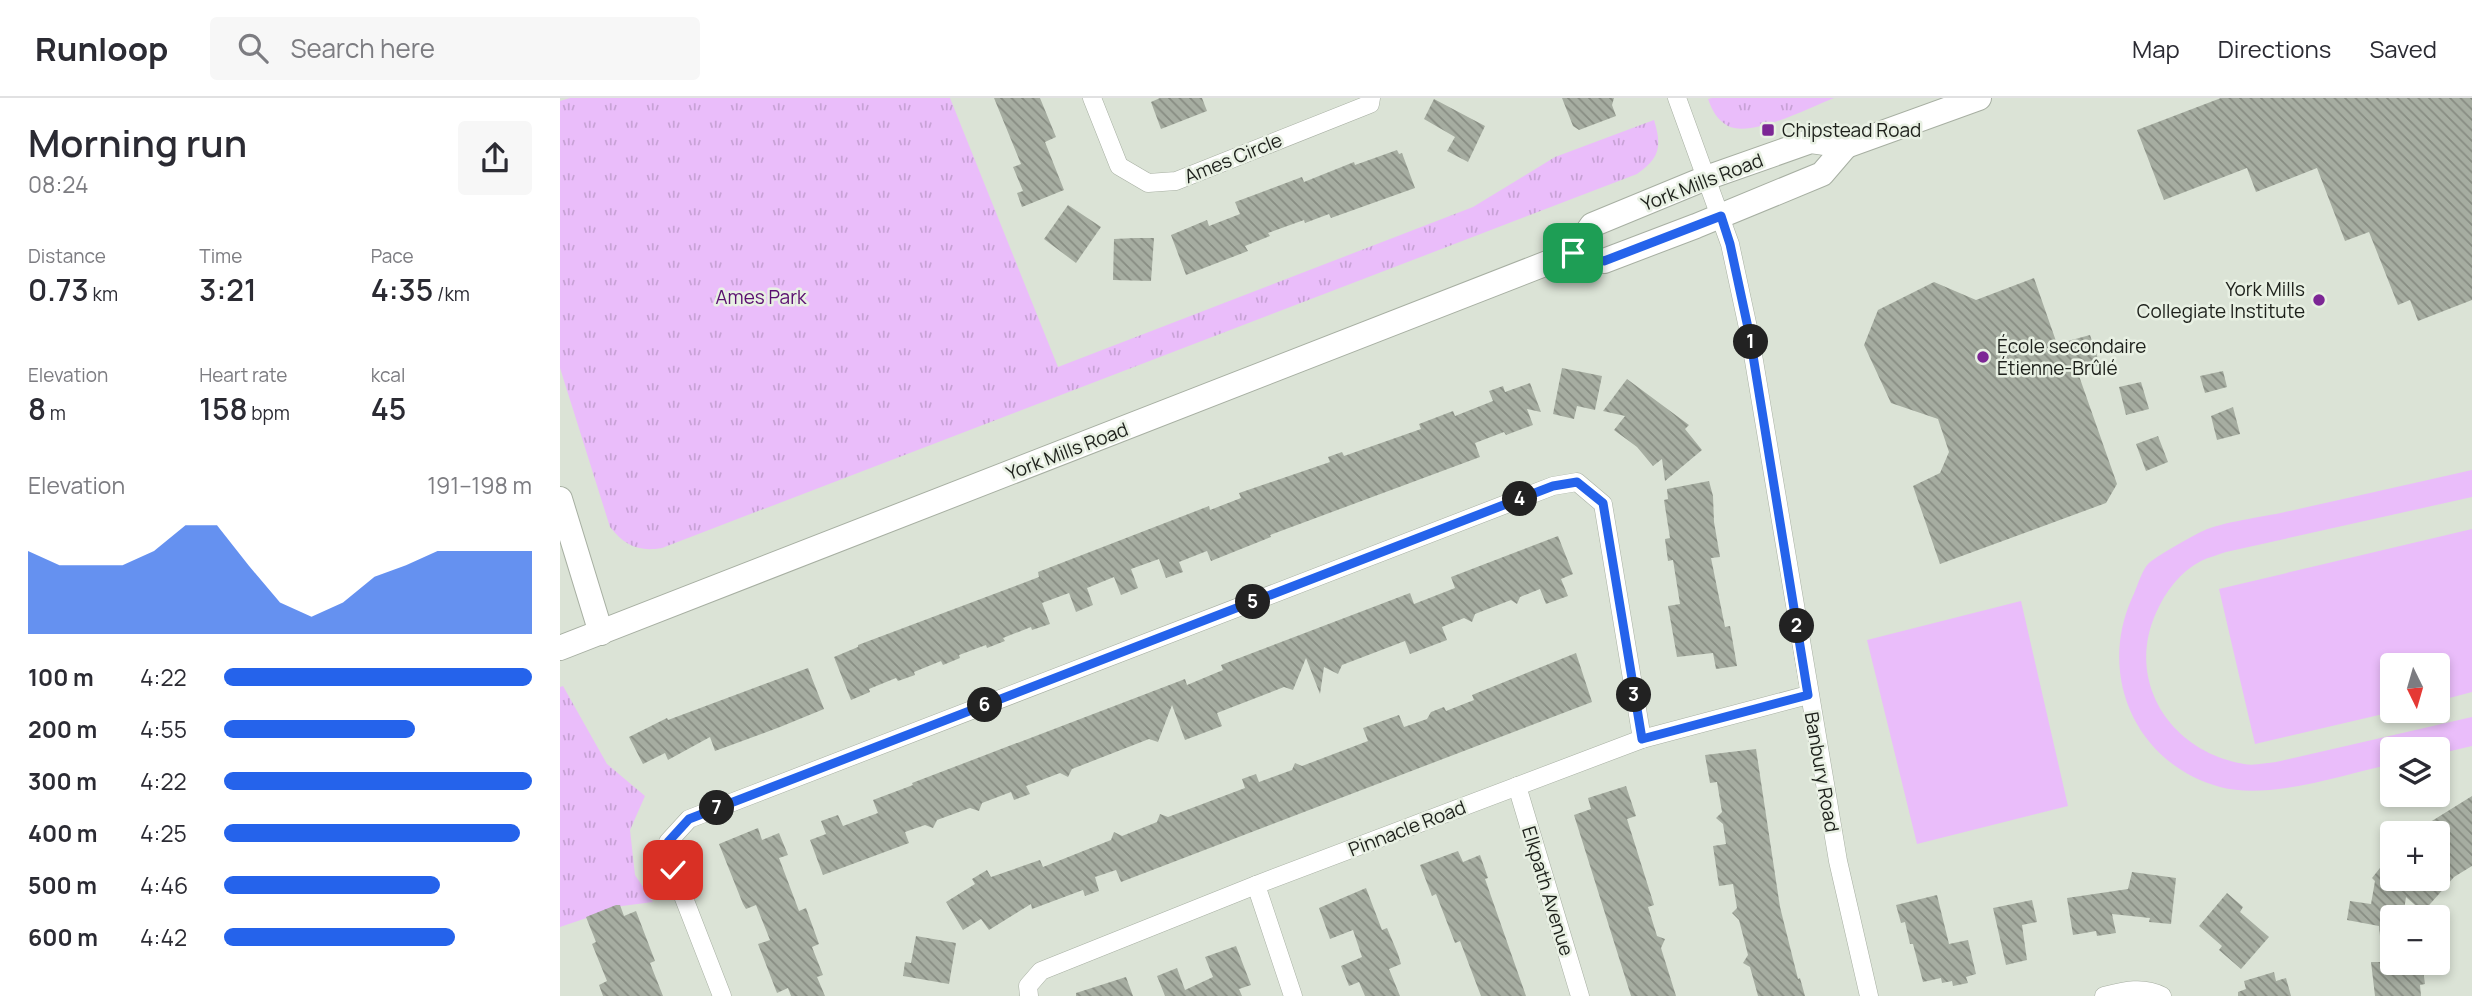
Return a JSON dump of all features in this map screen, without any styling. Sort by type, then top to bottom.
[{"type":"main road","name":"York Mills Road","points":[[560,648],[1573,253],[1592,225],[1706,178],[1811,141],[1846,146],[1979,98]]},
{"type":"main road","name":"York Mills Road","points":[[1573,253],[1604,261],[1721,216],[1822,174],[1846,146]]},
{"type":"main road","points":[[560,499],[601,633]]},
{"type":"street","name":"Ames Circle","points":[[1093,98],[1119,166],[1148,183],[1176,181],[1370,104],[1371,98]]},
{"type":"street","points":[[1677,98],[1706,178]]},
{"type":"street","name":"Banbury Road","points":[[1706,178],[1730,244],[1750,337],[1808,695],[1838,860],[1869,996]]},
{"type":"street","points":[[722,996],[673,870],[668,842],[689,819],[1553,486],[1577,482],[1603,503],[1642,739]]},
{"type":"street","name":"Pinnacle Road","points":[[1029,996],[1028,986],[1041,971],[1256,885],[1642,739],[1808,695]]},
{"type":"street","name":"Elkpath Avenue","points":[[1517,786],[1580,996]]},
{"type":"street","points":[[1256,885],[1293,996]]},
{"type":"street","points":[[2104,996],[2148,989],[2162,996]]},
{"type":"green space","name":"Ames Park","points":[[570,98],[950,98],[1058,367],[1473,207],[1555,157],[1654,120],[1658,144],[1655,157],[1637,174],[662,548],[646,549],[627,543],[610,527],[560,368],[560,101]]},
{"type":"green space","points":[[1834,98],[1765,125],[1738,129],[1724,124],[1718,118],[1708,99]]},
{"type":"green space","points":[[2472,470],[2472,497],[2226,552],[2193,566],[2169,590],[2156,613],[2148,639],[2146,664],[2151,688],[2161,710],[2176,729],[2195,745],[2218,757],[2256,765],[2380,738],[2380,767],[2283,788],[2240,790],[2220,787],[2191,775],[2166,759],[2146,738],[2131,713],[2122,686],[2119,657],[2122,628],[2143,571],[2152,561],[2211,528]]},
{"type":"green space","points":[[2472,529],[2472,692],[2450,698],[2450,653],[2380,653],[2380,715],[2255,744],[2219,589]]},
{"type":"green space","points":[[2021,601],[2068,806],[1917,844],[1867,640]]},
{"type":"green space","points":[[563,686],[607,764],[645,796],[630,830],[635,875],[653,902],[622,906],[560,927],[560,687]]},
{"type":"green space","points":[[2472,717],[2472,746],[2450,751],[2450,737],[2385,737]]},
{"type":"building","points":[[994,98],[1040,98],[1056,137],[1045,142],[1064,190],[1022,207],[1017,193],[1023,191],[1013,167],[1021,164]]},
{"type":"building","points":[[1160,98],[1202,98],[1207,111],[1161,129],[1151,102]]},
{"type":"building","points":[[1562,98],[1614,98],[1612,105],[1616,116],[1579,130],[1573,126]]},
{"type":"building","name":"York Mills Collegiate Institute","points":[[2221,98],[2472,98],[2472,300],[2418,321],[2410,300],[2398,305],[2369,232],[2345,241],[2317,168],[2256,192],[2247,168],[2164,200],[2137,130]]},
{"type":"building","points":[[1434,99],[1485,126],[1468,162],[1447,151],[1455,137],[1424,119]]},
{"type":"building","points":[[1397,150],[1399,154],[1402,153],[1415,188],[1331,218],[1329,214],[1268,233],[1270,236],[1245,246],[1248,251],[1186,275],[1171,235],[1207,220],[1209,226],[1240,214],[1235,202],[1302,177],[1304,182],[1354,162],[1355,165]]},
{"type":"building","points":[[1068,205],[1101,227],[1076,263],[1044,239]]},
{"type":"building","points":[[1154,238],[1151,281],[1113,280],[1114,239]]},
{"type":"building","points":[[2034,278],[2057,344],[2090,335],[2100,365],[2078,373],[2117,484],[2106,503],[1940,564],[1913,486],[1940,473],[1949,452],[1938,419],[1891,403],[1864,345],[1878,310],[1934,282],[1976,300]]},
{"type":"building","points":[[1562,368],[1602,376],[1595,410],[1577,406],[1574,419],[1553,414]]},
{"type":"building","points":[[2223,371],[2227,387],[2205,393],[2200,376]]},
{"type":"building","points":[[1627,379],[1689,425],[1685,429],[1702,450],[1665,481],[1662,459],[1653,466],[1637,447],[1614,430],[1625,416],[1603,411]]},
{"type":"building","points":[[2141,382],[2149,409],[2126,415],[2119,387]]},
{"type":"building","points":[[1530,383],[1541,412],[1527,409],[1533,425],[1475,443],[1480,457],[1270,535],[1271,537],[1211,561],[1207,551],[1179,562],[1183,572],[1166,578],[1159,559],[1131,569],[1138,588],[1121,595],[1114,577],[1087,588],[1093,605],[1076,612],[1069,593],[1042,603],[1050,624],[1032,630],[1031,627],[1003,638],[1005,641],[959,655],[960,658],[943,665],[941,661],[898,681],[896,678],[851,700],[834,657],[858,645],[1039,577],[1038,572],[1209,506],[1210,510],[1241,498],[1239,493],[1330,462],[1328,457],[1342,452],[1344,456],[1421,429],[1419,424],[1453,411],[1455,416],[1493,401],[1489,391],[1503,386],[1505,392]]},
{"type":"building","points":[[2233,407],[2240,434],[2217,440],[2211,416]]},
{"type":"building","points":[[2158,436],[2168,462],[2146,471],[2136,444]]},
{"type":"building","points":[[1709,481],[1720,557],[1711,558],[1725,627],[1730,626],[1737,666],[1716,669],[1713,653],[1677,657],[1668,606],[1680,604],[1673,560],[1668,561],[1665,539],[1670,538],[1664,500],[1668,499],[1667,489]]},
{"type":"building","points":[[1558,536],[1573,574],[1561,579],[1568,596],[1546,604],[1540,589],[1520,597],[1517,604],[1511,600],[1475,614],[1472,622],[1464,618],[1442,627],[1447,640],[1410,654],[1405,641],[1342,665],[1338,674],[1324,667],[1320,694],[1306,658],[1293,690],[1284,687],[1217,713],[1222,726],[1185,740],[1172,705],[1158,742],[1149,739],[1072,769],[1068,777],[1060,773],[1026,786],[1030,794],[1014,800],[1011,792],[982,803],[979,811],[970,808],[937,820],[933,828],[925,825],[905,832],[909,843],[823,875],[810,840],[826,834],[821,821],[838,815],[843,826],[878,813],[873,800],[913,785],[912,783],[1185,679],[1187,685],[1223,670],[1221,665],[1410,593],[1414,604],[1455,588],[1451,577]]},
{"type":"building","points":[[1576,653],[1592,702],[1121,882],[1116,870],[1095,877],[1099,891],[1085,896],[1083,890],[1032,909],[1031,904],[989,930],[981,919],[963,930],[946,902],[975,884],[972,879],[987,870],[991,877],[1040,860],[1043,867],[1111,840],[1114,832],[1122,836],[1157,822],[1160,814],[1168,817],[1245,788],[1242,779],[1256,774],[1259,782],[1292,770],[1295,763],[1302,766],[1368,741],[1363,728],[1399,715],[1404,727],[1427,719],[1431,712],[1444,707],[1446,711],[1474,700],[1472,695]]},
{"type":"building","points":[[808,668],[824,709],[780,727],[715,751],[710,737],[668,760],[665,753],[643,764],[629,737],[667,718],[668,720]]},
{"type":"building","points":[[1756,749],[1780,907],[1798,979],[1800,978],[1805,996],[1758,996],[1750,967],[1743,963],[1748,955],[1739,920],[1732,913],[1737,908],[1733,884],[1719,886],[1713,846],[1726,844],[1723,824],[1716,818],[1722,812],[1717,782],[1710,783],[1705,755]]},
{"type":"building","points":[[1626,786],[1636,816],[1627,819],[1654,905],[1648,907],[1657,936],[1665,939],[1661,948],[1676,996],[1631,996],[1574,815],[1591,809],[1588,798]]},
{"type":"building","points":[[2472,796],[2472,866],[2450,882],[2450,821],[2432,821]]},
{"type":"building","points":[[758,828],[762,840],[779,833],[788,855],[779,858],[799,911],[806,908],[819,944],[812,947],[823,975],[817,977],[825,996],[791,996],[788,988],[777,993],[758,944],[770,940],[756,905],[746,909],[743,904],[719,844]]},
{"type":"building","points":[[1458,851],[1463,862],[1480,855],[1488,878],[1485,879],[1526,996],[1481,996],[1460,941],[1455,943],[1436,894],[1432,896],[1420,865]]},
{"type":"building","points":[[2380,868],[2380,891],[2442,891],[2429,905],[2415,905],[2406,897],[2405,905],[2380,905],[2380,936],[2379,926],[2347,920],[2350,901],[2371,904],[2375,881],[2372,878]]},
{"type":"building","points":[[2132,872],[2176,878],[2171,924],[2149,922],[2150,918],[2112,914],[2116,933],[2097,936],[2096,931],[2073,935],[2067,898],[2128,889]]},
{"type":"building","points":[[1366,888],[1382,930],[1387,928],[1398,954],[1401,964],[1389,969],[1400,996],[1365,996],[1359,982],[1349,986],[1341,966],[1362,957],[1353,930],[1330,939],[1319,908]]},
{"type":"building","points":[[2227,893],[2243,907],[2240,912],[2269,937],[2241,969],[2219,950],[2222,946],[2199,926]]},
{"type":"building","points":[[1937,895],[1949,944],[1968,940],[1976,974],[1966,977],[1968,983],[1953,986],[1952,981],[1942,983],[1941,978],[1923,982],[1905,922],[1901,923],[1896,905]]},
{"type":"building","points":[[2032,900],[2037,922],[2022,925],[2027,960],[2006,965],[1993,908]]},
{"type":"building","points":[[620,905],[624,916],[636,911],[655,961],[650,963],[663,996],[603,996],[599,985],[607,981],[592,944],[596,942],[586,917]]},
{"type":"building","points":[[916,936],[956,943],[949,984],[903,976],[905,962],[911,963]]},
{"type":"building","points":[[1236,946],[1251,985],[1239,989],[1242,996],[1165,996],[1157,976],[1177,968],[1185,990],[1213,977],[1205,957]]},
{"type":"building","points":[[2371,962],[2380,962],[2380,975],[2424,975],[2425,984],[2420,985],[2421,996],[2375,996]]},
{"type":"building","points":[[2274,972],[2276,981],[2286,978],[2291,996],[2238,996],[2238,992],[2246,989],[2244,981]]},
{"type":"building","points":[[1126,977],[1133,996],[1076,996],[1076,993]]},
{"type":"place","name":"Chipstead Road","points":[[1768,130]]},
{"type":"place","name":"York Mills Collegiate Institute","points":[[2319,300]]},
{"type":"place","name":"École secondaire Étienne-Brûlé","points":[[1983,357]]},
{"type":"route","points":[[673,870],[668,842],[689,819],[1553,486],[1577,482],[1603,503],[1642,739],[1808,695],[1750,337],[1730,244],[1721,216],[1604,261],[1573,253]]}]
